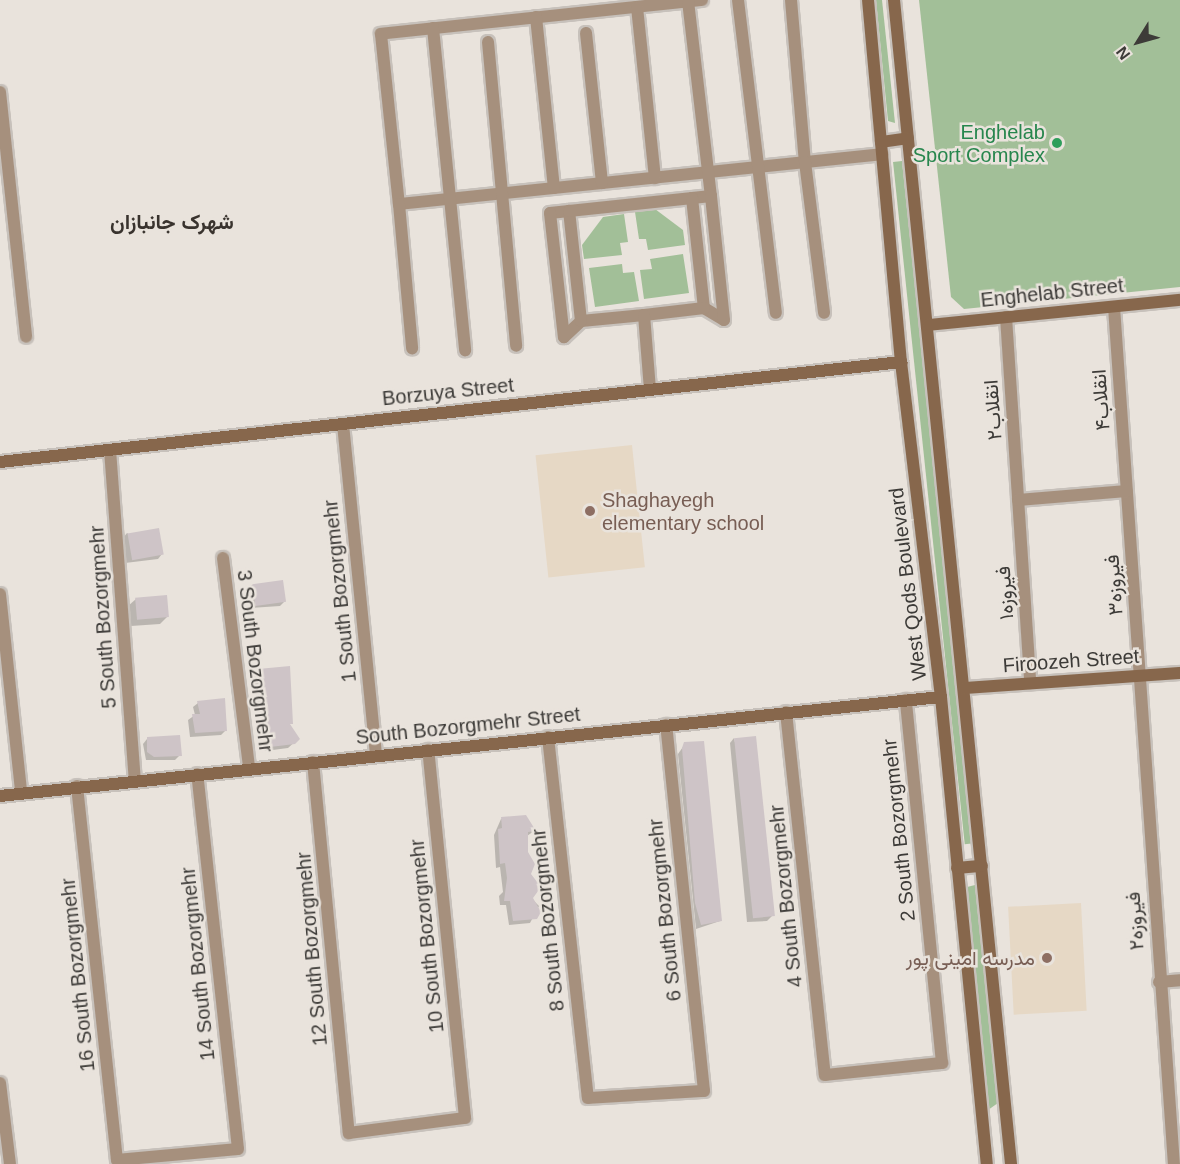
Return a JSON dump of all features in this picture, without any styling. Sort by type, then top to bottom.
[{"type":"main road","name":"West Qods Boulevard","points":[[868,0],[902,362],[940,697],[987,1164]]},
{"type":"main road","points":[[894,0],[1011,1164]]},
{"type":"main road","points":[[882,148],[908,138]]},
{"type":"main road","name":"Enghelab Street","points":[[928,326],[1180,300]]},
{"type":"main road","name":"Borzuya Street","points":[[0,462],[902,362]]},
{"type":"main road","name":"Firoozeh Street","points":[[964,688],[1180,673]]},
{"type":"main road","name":"South Bozorgmehr Street","points":[[0,796],[77,786],[940,697]]},
{"type":"main road","points":[[957,868],[982,866]]},
{"type":"street","points":[[412,348],[381,34],[702,0]]},
{"type":"street","points":[[738,0],[776,313]]},
{"type":"street","points":[[791,0],[805,162],[824,313]]},
{"type":"street","points":[[688,1],[711,196],[724,320],[704,308],[581,321],[564,337],[550,213],[711,196]]},
{"type":"street","points":[[637,7],[655,178]]},
{"type":"street","points":[[536,17],[554,188]]},
{"type":"street","points":[[433,28],[465,350]]},
{"type":"street","points":[[586,33],[602,183]]},
{"type":"street","points":[[488,42],[516,346]]},
{"type":"street","points":[[0,92],[4,172],[27,337]]},
{"type":"street","points":[[399,204],[805,162],[882,148]]},
{"type":"street","points":[[692,198],[704,308]]},
{"type":"street","points":[[569,211],[581,321]]},
{"type":"street","name":"انقلاب۴","points":[[1114,307],[1127,491]]},
{"type":"street","points":[[644,315],[651,389]]},
{"type":"street","name":"انقلاب۲","points":[[1006,317],[1018,500]]},
{"type":"street","name":"1 South Bozorgmehr","points":[[343,424],[376,755]]},
{"type":"street","name":"5 South Bozorgmehr","points":[[110,450],[135,780]]},
{"type":"street","points":[[1018,500],[1127,491]]},
{"type":"street","name":"فیروزه۳","points":[[1127,491],[1140,675]]},
{"type":"street","name":"فیروزه۱","points":[[1018,500],[1030,683]]},
{"type":"street","name":"3 South Bozorgmehr","points":[[223,558],[249,768]]},
{"type":"street","points":[[0,594],[21,792]]},
{"type":"street","name":"فیروزه۲","points":[[1140,675],[1159,981],[1174,1164]]},
{"type":"street","name":"2 South Bozorgmehr","points":[[825,1075],[942,1063],[906,700]]},
{"type":"street","name":"4 South Bozorgmehr","points":[[786,712],[825,1075]]},
{"type":"street","name":"6 South Bozorgmehr","points":[[588,1098],[704,1091],[666,725]]},
{"type":"street","name":"8 South Bozorgmehr","points":[[548,737],[588,1098]]},
{"type":"street","name":"10 South Bozorgmehr","points":[[349,1133],[465,1118],[428,750]]},
{"type":"street","name":"12 South Bozorgmehr","points":[[313,762],[349,1133]]},
{"type":"street","name":"14 South Bozorgmehr","points":[[117,1160],[237,1149],[197,774]]},
{"type":"street","name":"16 South Bozorgmehr","points":[[77,786],[117,1160]]},
{"type":"street","points":[[1159,981],[1180,980]]},
{"type":"street","points":[[0,1083],[10,1164]]},
{"type":"shaded area","name":"Shaghayegh elementary school","points":[[632,445],[645,567],[548,577],[536,455]]},
{"type":"shaded area","name":"مدرسه امینی پور","points":[[1081,903],[1087,1011],[1014,1015],[1008,907]]},
{"type":"green space","points":[[876,0],[882,0],[895,123],[888,121]]},
{"type":"green space","name":"Enghelab Sport Complex","points":[[919,0],[1180,0],[1180,287],[964,309],[951,297]]},
{"type":"green space","points":[[902,161],[974,843],[965,844],[893,162]]},
{"type":"green space","points":[[655,209],[683,230],[685,245],[648,250],[646,239],[639,239],[635,212]]},
{"type":"green space","points":[[624,214],[628,242],[620,243],[622,255],[584,259],[582,245],[603,217]]},
{"type":"green space","points":[[683,254],[689,293],[644,299],[640,270],[652,269],[650,259]]},
{"type":"green space","points":[[622,264],[623,273],[634,272],[639,301],[595,307],[589,268]]},
{"type":"green space","points":[[975,885],[998,1103],[988,1110],[967,887]]},
{"type":"building","points":[[159,528],[164,555],[132,560],[127,534]]},
{"type":"building","points":[[283,580],[286,602],[255,606],[252,584]]},
{"type":"building","points":[[167,595],[169,617],[137,620],[135,598]]},
{"type":"building","points":[[290,666],[293,724],[290,724],[300,739],[295,744],[270,747],[261,722],[258,669]]},
{"type":"building","points":[[225,698],[227,731],[195,733],[192,714],[200,714],[197,701]]},
{"type":"building","points":[[180,735],[182,756],[154,757],[147,752],[147,737]]},
{"type":"building","points":[[756,736],[775,916],[753,918],[734,738]]},
{"type":"building","points":[[704,741],[722,921],[701,925],[695,903],[682,748],[684,742]]},
{"type":"building","points":[[526,815],[536,831],[528,832],[528,852],[535,864],[531,874],[541,887],[533,898],[541,912],[537,919],[513,921],[510,901],[504,901],[507,878],[505,863],[500,864],[498,829],[502,828],[501,817]]},
{"type":"place","name":"Enghelab Sport Complex","points":[[1057,143]]},
{"type":"place","name":"Shaghayegh elementary school","points":[[590,511]]},
{"type":"place","name":"مدرسه امینی پور","points":[[1047,958]]},
{"type":"district","name":"شهرک جانبازان","points":[[172,222]]}]
